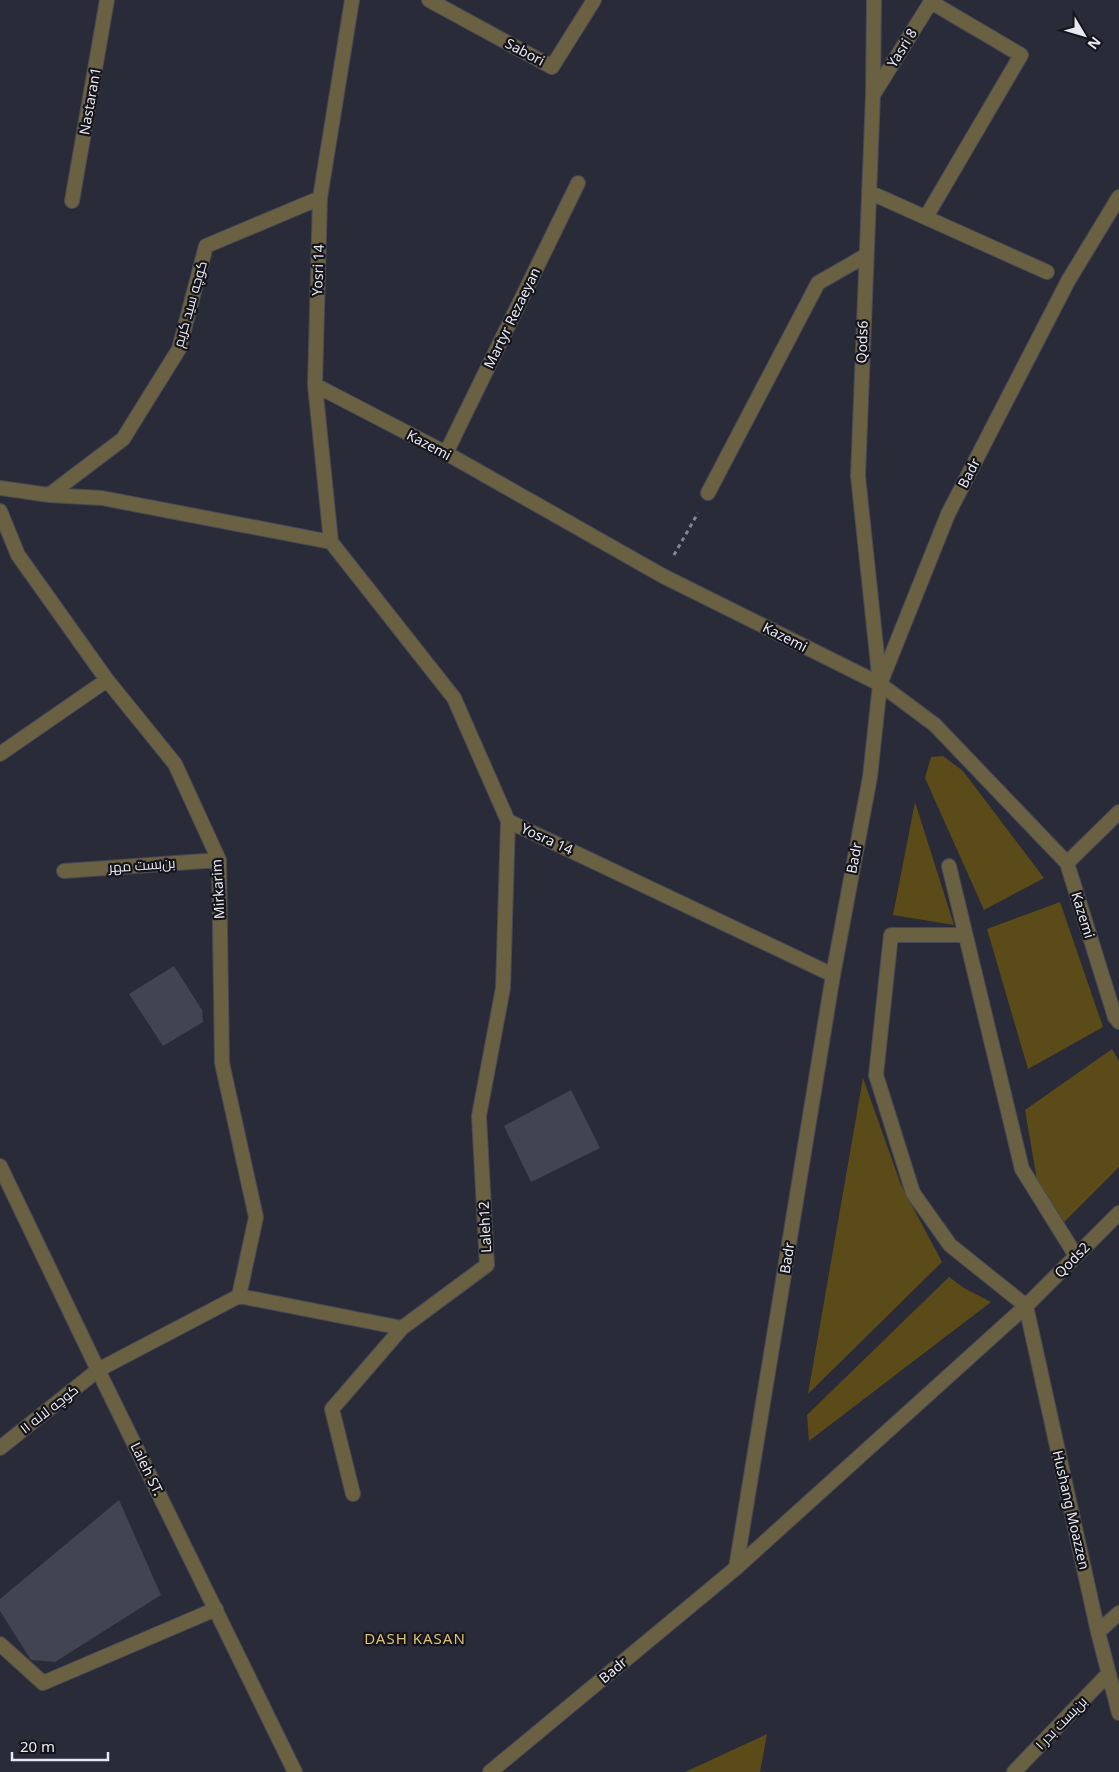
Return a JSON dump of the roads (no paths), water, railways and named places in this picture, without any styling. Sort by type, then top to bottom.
[{"type":"street","name":"Nastaran1","points":[[72,201],[107,0]]},
{"type":"street","name":"Yosri 14","points":[[331,542],[315,385],[320,198],[352,0]]},
{"type":"street","name":"Sabori","points":[[429,0],[552,67],[594,0]]},
{"type":"street","name":"Qods6","points":[[874,0],[873,96],[865,256],[858,476],[880,684]]},
{"type":"street","name":"Yasri 8","points":[[873,96],[931,1]]},
{"type":"street","points":[[926,217],[1021,54],[931,1]]},
{"type":"street","name":"Martyr Rezaeyan","points":[[446,453],[578,183]]},
{"type":"street","points":[[869,192],[1047,272]]},
{"type":"street","name":"Badr","points":[[736,1568],[833,975],[870,777],[880,684],[948,514],[1068,281],[1119,197]]},
{"type":"street","name":"کوچه سید کریم","points":[[50,495],[123,439],[179,349],[206,246],[320,198]]},
{"type":"street","points":[[708,494],[818,283],[865,256]]},
{"type":"street","name":"Kazemi","points":[[315,385],[446,453],[663,576],[880,684],[936,725],[1067,863],[1115,1017],[1119,1022]]},
{"type":"street","points":[[0,488],[50,495],[102,498],[331,542]]},
{"type":"street","name":"Mirkarim","points":[[0,511],[18,555],[107,680],[175,764],[220,860],[222,1063],[256,1217],[239,1296]]},
{"type":"street","name":"Yosra 14","points":[[331,542],[454,698],[508,821],[833,975]]},
{"type":"street","points":[[0,754],[107,680]]},
{"type":"street","points":[[1067,863],[1119,812]]},
{"type":"street","name":"Laleh12","points":[[402,1328],[487,1265],[479,1116],[503,988],[508,821]]},
{"type":"street","name":"بن‌بست مهر","points":[[64,871],[220,860]]},
{"type":"street","points":[[949,866],[1022,1169],[1076,1256]]},
{"type":"street","points":[[965,936],[891,935],[876,1075],[914,1193],[950,1244],[1026,1306]]},
{"type":"street","name":"Laleh ST.","points":[[0,1166],[295,1772]]},
{"type":"street","name":"Qods2","points":[[1026,1306],[1119,1213]]},
{"type":"street","points":[[98,1370],[239,1296],[402,1328]]},
{"type":"street","name":"Badr","points":[[490,1772],[736,1568],[1026,1306]]},
{"type":"street","name":"Hushang Moazzen","points":[[1026,1306],[1098,1632],[1119,1713]]},
{"type":"street","points":[[353,1494],[332,1408],[402,1328]]},
{"type":"street","name":"کوچه لاله ۱۱","points":[[0,1448],[98,1370]]},
{"type":"street","points":[[0,1644],[43,1683],[216,1609]]},
{"type":"street","points":[[1098,1632],[1119,1613]]},
{"type":"street","name":"بن‌بست بدر ۱","points":[[1014,1772],[1108,1674]]},
{"type":"street","points":[[506,1772],[518,1749]]},
{"type":"district","name":"DASH KASAN","points":[[415,1639]]}]
